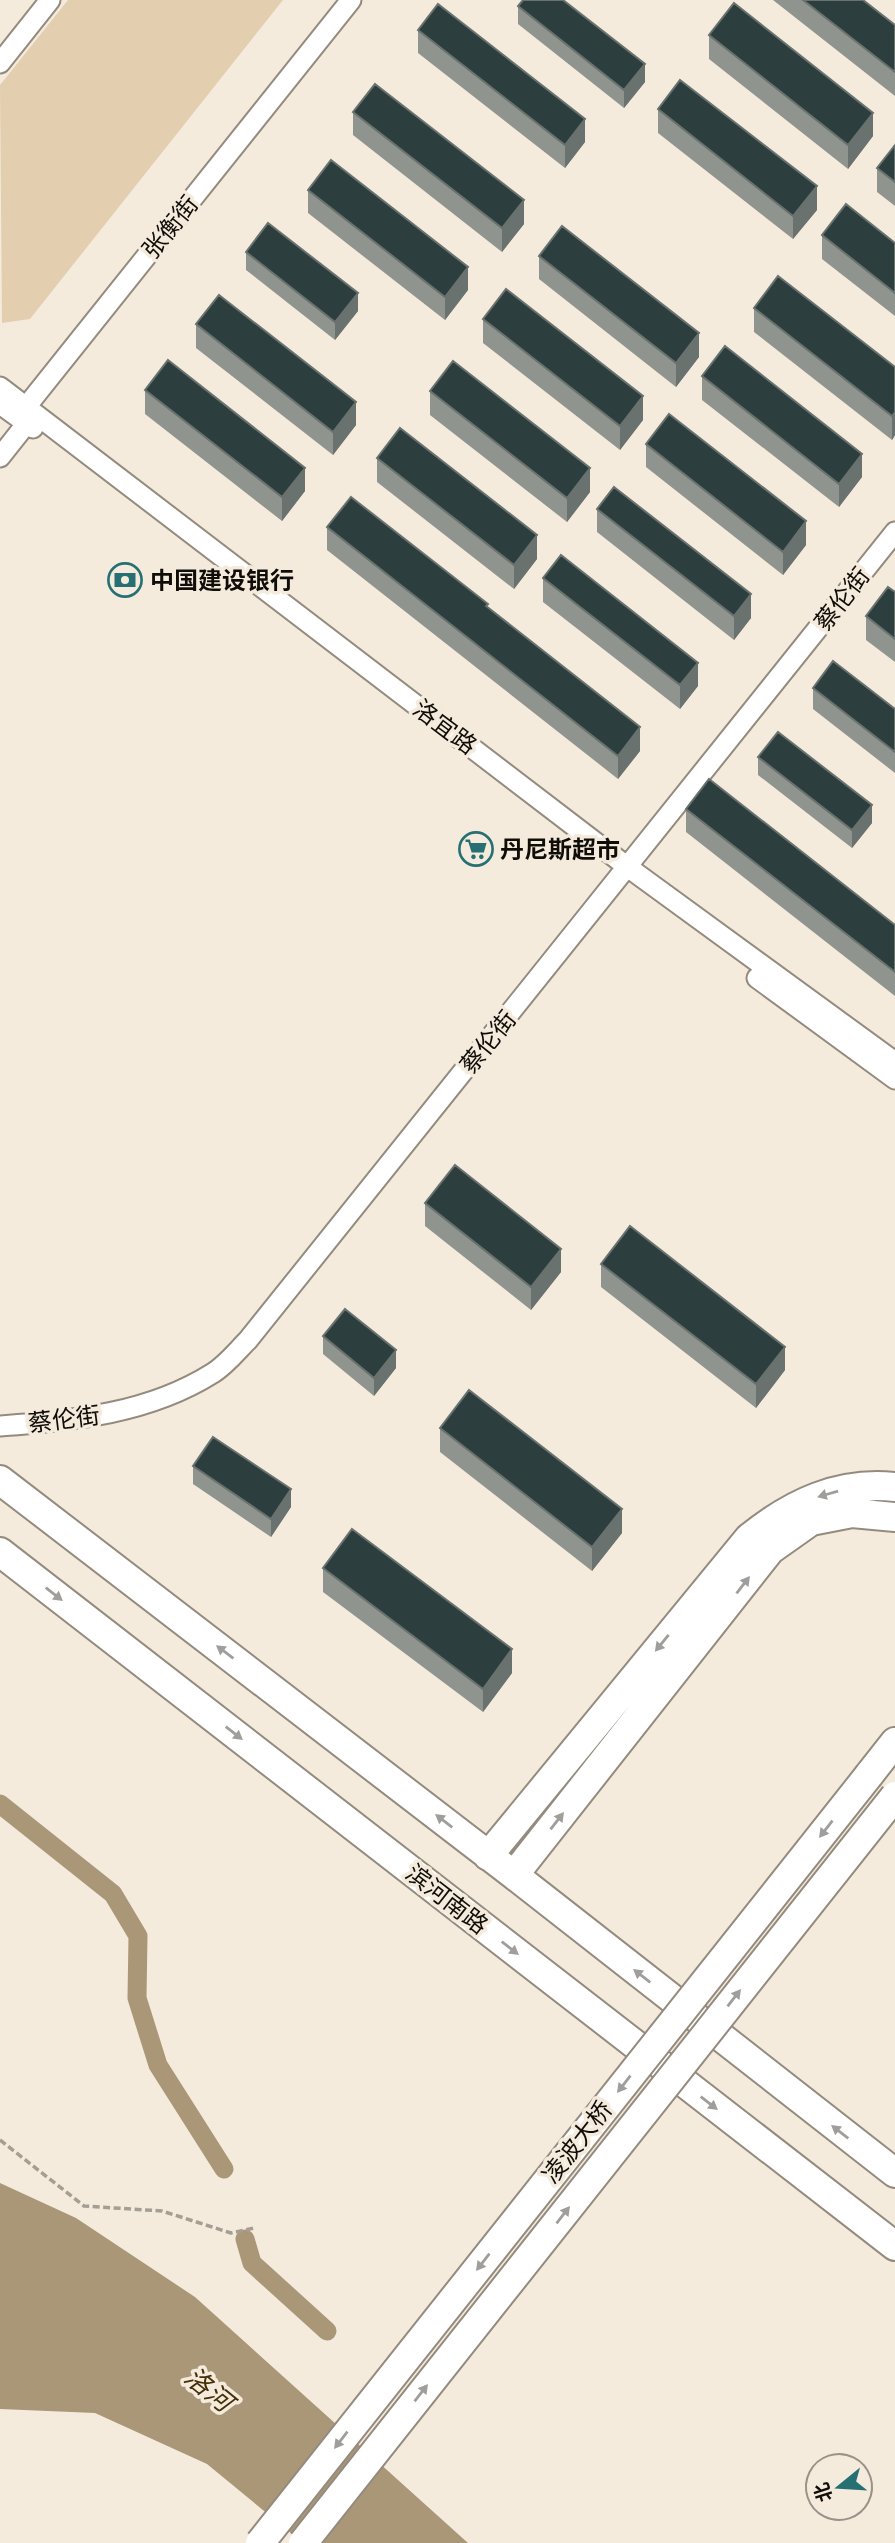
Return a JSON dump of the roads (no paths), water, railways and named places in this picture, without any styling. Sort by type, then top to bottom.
[{"type":"highway","points":[[0,1480],[488,1856],[890,2160]]},
{"type":"highway","points":[[488,1856],[749,1538],[797,1504],[823,1494],[873,1485],[895,1487]]},
{"type":"highway","points":[[514,1875],[770,1550],[811,1521],[852,1513],[895,1517]]},
{"type":"highway","name":"滨河南路","points":[[0,1552],[895,2246]]},
{"type":"highway","name":"凌波大桥","points":[[260,2543],[895,1742]]},
{"type":"highway","name":"凌波大桥","points":[[303,2543],[895,1796]]},
{"type":"street","points":[[0,63],[50,0]]},
{"type":"street","name":"张衡街","points":[[0,457],[13,410],[335,0]]},
{"type":"street","name":"张衡街","points":[[13,410],[351,0]]},
{"type":"street","name":"洛宜路","points":[[0,387],[13,410],[895,1079]]},
{"type":"street","name":"蔡伦街","points":[[0,1426],[86,1419],[163,1399],[215,1372],[248,1340],[625,873],[895,532]]},
{"type":"street","name":"洛宜路","points":[[625,873],[895,1062]]},
{"type":"water","name":"洛河","points":[[0,2183],[76,2218],[195,2297],[468,2543],[303,2543],[207,2464],[95,2413],[0,2409]]},
{"type":"waterway","points":[[0,1804],[113,1894],[138,1936],[137,1998],[158,2065],[224,2169]]},
{"type":"waterway","points":[[245,2239],[252,2263],[327,2331]]},
{"type":"place","name":"中国建设银行","points":[[125,580]]},
{"type":"place","name":"丹尼斯超市","points":[[476,849]]}]
